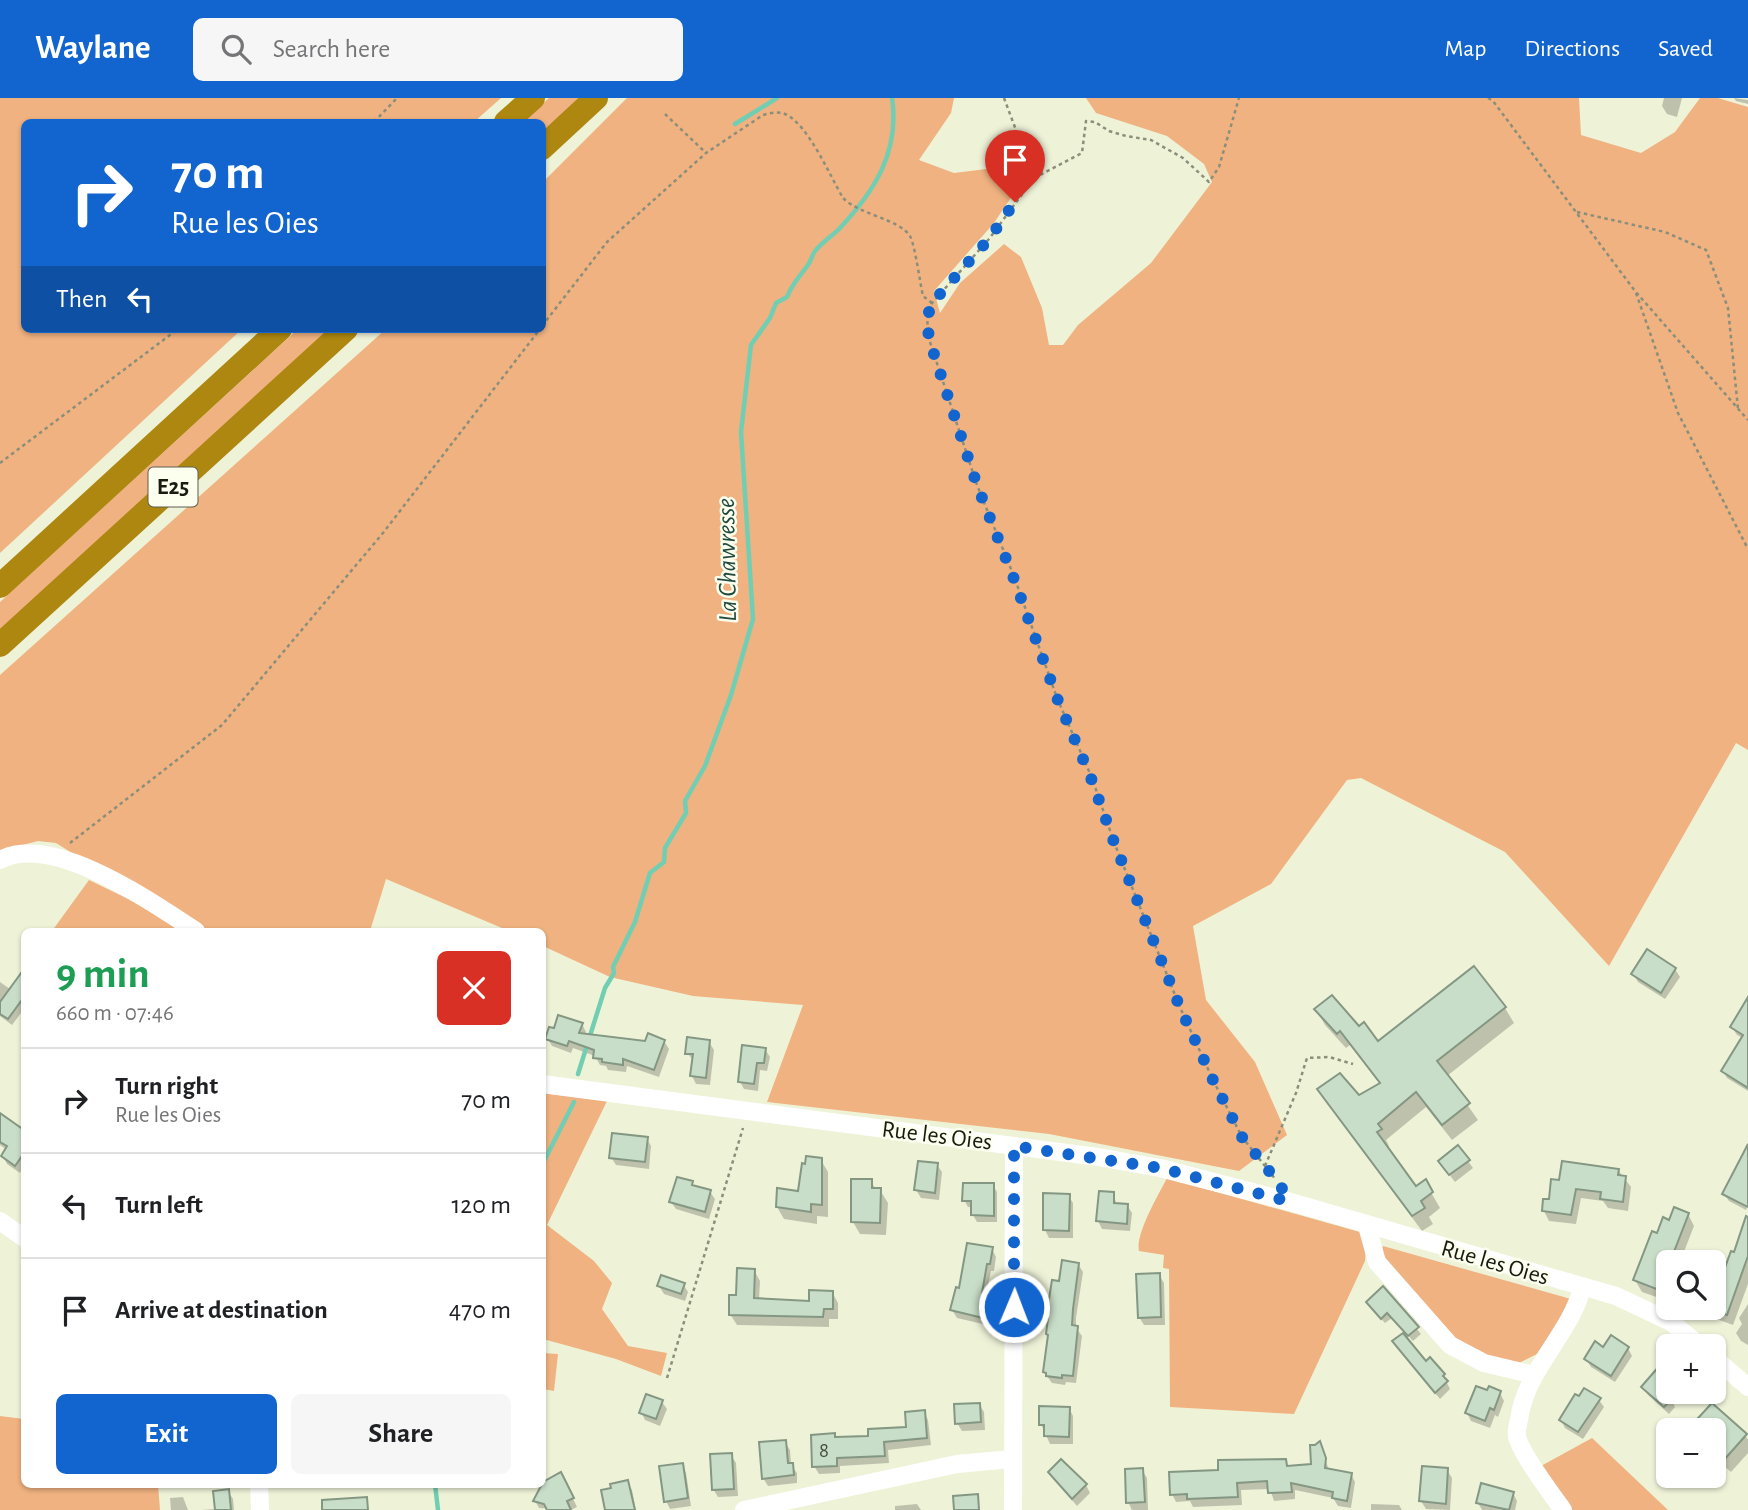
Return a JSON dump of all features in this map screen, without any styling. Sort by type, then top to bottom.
[{"type":"highway","points":[[509,119],[533,98]]},
{"type":"highway","points":[[546,144],[596,98]]},
{"type":"highway","name":"E25","points":[[0,586],[276,333]]},
{"type":"highway","name":"E25","points":[[0,645],[342,333]]},
{"type":"street","points":[[0,860],[28,855],[54,856],[97,871],[191,928]]},
{"type":"street","name":"Rue les Oies","points":[[546,1085],[1014,1146],[1160,1168],[1287,1201],[1616,1296],[1671,1322],[1686,1334]]},
{"type":"street","points":[[1013,1510],[1014,1146]]},
{"type":"street","points":[[0,1221],[21,1236]]},
{"type":"street","points":[[1367,1226],[1377,1262],[1450,1345],[1484,1363],[1534,1375]]},
{"type":"street","name":"Rue les Oies","points":[[1563,1510],[1517,1436],[1521,1406],[1534,1375],[1578,1305],[1582,1288]]},
{"type":"street","points":[[1726,1368],[1748,1387]]},
{"type":"street","points":[[744,1510],[957,1464],[1012,1459]]},
{"type":"street","points":[[1547,1485],[1549,1510]]},
{"type":"street","points":[[259,1488],[260,1510]]},
{"type":"path","points":[[377,119],[397,98]]},
{"type":"path","points":[[1004,98],[1034,178]]},
{"type":"path","points":[[1239,98],[1219,167],[1209,182],[1183,158],[1151,140],[1109,131],[1095,121],[1086,121],[1082,153],[1034,178],[989,239],[932,303],[927,318],[929,339],[977,485],[1057,698],[1179,1005],[1242,1137],[1281,1186],[1287,1201]]},
{"type":"path","points":[[1491,99],[1635,291],[1748,420]]},
{"type":"path","points":[[546,321],[607,242],[706,153],[763,116],[774,113],[786,115],[799,125],[843,198],[852,207],[899,227],[910,236],[923,296],[932,303]]},
{"type":"path","points":[[664,114],[706,153]]},
{"type":"path","points":[[1576,212],[1665,232],[1706,250],[1728,308],[1738,409]]},
{"type":"path","points":[[1635,291],[1678,413],[1748,549]]},
{"type":"path","points":[[0,463],[172,333]]},
{"type":"path","points":[[54,856],[222,725],[383,533],[536,333]]},
{"type":"path","points":[[1265,1166],[1296,1093],[1307,1058],[1329,1057],[1353,1064]]},
{"type":"path","points":[[667,1378],[748,1111]]},
{"type":"shaded area","points":[[0,98],[501,98],[477,119],[21,119],[21,333],[238,333],[0,553]]},
{"type":"shaded area","points":[[549,98],[582,98],[546,132],[546,119],[526,119]]},
{"type":"shaded area","points":[[627,98],[954,98],[951,113],[919,160],[954,173],[1010,166],[1014,193],[994,223],[934,291],[940,313],[960,283],[1004,244],[1021,257],[1042,308],[1049,345],[1063,345],[1078,325],[1151,263],[1212,182],[1204,164],[1167,136],[1096,113],[1086,98],[1579,98],[1581,135],[1641,153],[1675,132],[1700,98],[1718,98],[1748,107],[1748,750],[1736,743],[1609,966],[1505,852],[1361,778],[1347,780],[1271,884],[1193,926],[1206,1000],[1255,1062],[1287,1135],[1239,1171],[1049,1134],[767,1102],[803,1005],[693,996],[610,977],[546,947],[546,928],[502,928],[386,879],[371,928],[201,928],[141,888],[88,863],[56,843],[38,841],[0,851],[0,675],[382,333],[546,333],[546,179]]},
{"type":"shaded area","points":[[294,333],[328,333],[0,633],[0,602]]},
{"type":"shaded area","points":[[89,880],[153,911],[178,928],[54,928]]},
{"type":"shaded area","points":[[546,1093],[607,1101],[547,1225],[594,1261],[612,1283],[602,1309],[628,1346],[667,1353],[661,1376],[616,1359],[546,1340]]},
{"type":"shaded area","points":[[1167,1178],[1367,1234],[1365,1261],[1294,1414],[1170,1407],[1169,1269],[1163,1268],[1164,1255],[1139,1251],[1148,1214]]},
{"type":"shaded area","points":[[1383,1246],[1571,1299],[1571,1306],[1537,1354],[1519,1363],[1497,1362],[1461,1344],[1380,1256]]},
{"type":"shaded area","points":[[546,1353],[558,1354],[554,1391],[546,1390]]},
{"type":"shaded area","points":[[0,1416],[21,1419],[21,1488],[158,1488],[160,1510],[0,1510]]},
{"type":"shaded area","points":[[1592,1438],[1668,1510],[1570,1510],[1541,1466]]},
{"type":"building","points":[[1647,949],[1676,968],[1661,993],[1631,974]]},
{"type":"building","points":[[1474,966],[1506,1007],[1437,1061],[1470,1103],[1442,1125],[1416,1092],[1378,1124],[1382,1129],[1377,1132],[1416,1186],[1426,1179],[1433,1192],[1421,1201],[1425,1208],[1412,1216],[1317,1089],[1340,1073],[1359,1095],[1380,1083],[1340,1031],[1337,1034],[1314,1009],[1332,995],[1359,1026],[1364,1022],[1378,1041]]},
{"type":"building","points":[[21,973],[21,1001],[8,1019],[0,1014],[0,1002]]},
{"type":"building","points":[[1748,997],[1748,1088],[1721,1071],[1743,1035],[1730,1027]]},
{"type":"building","points":[[558,1015],[583,1023],[579,1033],[645,1041],[648,1033],[665,1040],[654,1070],[623,1059],[623,1065],[602,1062],[602,1059],[593,1058],[594,1050],[569,1041],[567,1046],[546,1039],[549,1027],[554,1028]]},
{"type":"building","points":[[687,1037],[710,1040],[706,1078],[690,1076],[693,1054],[685,1054]]},
{"type":"building","points":[[742,1045],[766,1048],[764,1063],[757,1063],[754,1084],[738,1082]]},
{"type":"building","points":[[0,1113],[21,1128],[21,1157],[15,1166],[1,1156],[7,1146],[0,1142]]},
{"type":"building","points":[[612,1133],[648,1137],[645,1162],[609,1158]]},
{"type":"building","points":[[1748,1144],[1748,1207],[1722,1194]]},
{"type":"building","points":[[1458,1145],[1470,1160],[1449,1175],[1438,1161]]},
{"type":"building","points":[[806,1156],[822,1158],[822,1205],[811,1204],[811,1212],[776,1207],[777,1188],[798,1191],[802,1163],[805,1164]]},
{"type":"building","points":[[918,1161],[938,1163],[935,1193],[914,1190]]},
{"type":"building","points":[[1562,1161],[1619,1169],[1618,1175],[1626,1176],[1623,1202],[1600,1199],[1601,1192],[1576,1189],[1571,1215],[1542,1211],[1543,1199],[1549,1199],[1551,1179],[1559,1180]]},
{"type":"building","points":[[677,1177],[693,1181],[692,1185],[711,1190],[705,1212],[669,1202]]},
{"type":"building","points":[[851,1179],[872,1179],[872,1188],[881,1188],[880,1223],[851,1222]]},
{"type":"building","points":[[963,1183],[994,1183],[994,1216],[971,1215],[971,1201],[962,1201]]},
{"type":"building","points":[[1099,1191],[1114,1192],[1114,1203],[1128,1204],[1127,1224],[1096,1221]]},
{"type":"building","points":[[1043,1193],[1070,1194],[1069,1231],[1043,1230]]},
{"type":"building","points":[[1674,1207],[1689,1213],[1675,1250],[1656,1250],[1656,1289],[1633,1280],[1652,1231],[1657,1233],[1663,1217],[1669,1220]]},
{"type":"building","points":[[1746,1216],[1748,1256],[1727,1315],[1726,1265],[1731,1251],[1734,1252]]},
{"type":"building","points":[[967,1243],[993,1247],[982,1293],[988,1295],[983,1318],[950,1310],[956,1287],[959,1288]]},
{"type":"building","points":[[1062,1260],[1079,1263],[1072,1325],[1078,1326],[1073,1376],[1062,1375],[1062,1378],[1046,1376],[1043,1372],[1048,1335],[1048,1318],[1044,1318],[1046,1305],[1052,1280],[1059,1281]]},
{"type":"building","points":[[737,1268],[755,1269],[754,1298],[809,1301],[809,1290],[833,1291],[833,1309],[824,1309],[823,1317],[729,1315],[729,1295],[736,1295]]},
{"type":"building","points":[[1160,1273],[1161,1317],[1138,1318],[1136,1274]]},
{"type":"building","points":[[661,1275],[685,1283],[681,1294],[657,1286]]},
{"type":"building","points":[[1383,1286],[1419,1327],[1408,1336],[1387,1313],[1381,1319],[1366,1302]]},
{"type":"building","points":[[1403,1333],[1426,1361],[1430,1357],[1445,1374],[1443,1376],[1448,1381],[1435,1393],[1392,1341]]},
{"type":"building","points":[[1611,1335],[1629,1347],[1611,1376],[1584,1359],[1595,1341],[1603,1347]]},
{"type":"building","points":[[1656,1370],[1656,1400],[1641,1387]]},
{"type":"building","points":[[1476,1386],[1487,1390],[1489,1386],[1501,1391],[1494,1410],[1490,1408],[1485,1421],[1465,1413]]},
{"type":"building","points":[[1584,1388],[1601,1398],[1578,1432],[1559,1420],[1575,1394],[1579,1396]]},
{"type":"building","points":[[646,1394],[663,1400],[656,1419],[639,1413]]},
{"type":"building","points":[[980,1403],[981,1422],[955,1424],[954,1404]]},
{"type":"building","points":[[1713,1404],[1747,1434],[1726,1458],[1726,1418],[1698,1418]]},
{"type":"building","points":[[1039,1406],[1070,1407],[1069,1437],[1044,1436],[1044,1425],[1039,1425]]},
{"type":"building","points":[[925,1410],[927,1438],[884,1442],[885,1456],[837,1458],[837,1466],[812,1467],[811,1435],[835,1433],[835,1437],[868,1436],[868,1429],[906,1427],[905,1412]]},
{"type":"building","points":[[786,1440],[788,1463],[793,1463],[794,1475],[762,1479],[759,1442]]},
{"type":"building","points":[[1320,1441],[1326,1458],[1325,1468],[1352,1473],[1347,1501],[1332,1498],[1333,1492],[1291,1483],[1292,1492],[1268,1493],[1267,1481],[1237,1483],[1238,1497],[1187,1499],[1187,1494],[1170,1495],[1169,1472],[1218,1470],[1218,1460],[1286,1459],[1287,1466],[1311,1464],[1310,1445]]},
{"type":"building","points":[[732,1453],[734,1489],[712,1490],[710,1454]]},
{"type":"building","points":[[1061,1459],[1087,1484],[1072,1499],[1048,1472]]},
{"type":"building","points":[[683,1463],[688,1498],[664,1502],[659,1466]]},
{"type":"building","points":[[1422,1466],[1448,1468],[1446,1504],[1419,1501]]},
{"type":"building","points":[[1143,1468],[1145,1502],[1126,1503],[1125,1469]]},
{"type":"building","points":[[561,1472],[574,1498],[567,1501],[571,1510],[547,1510],[544,1504],[533,1501],[540,1488],[546,1488],[546,1480]]},
{"type":"building","points":[[628,1480],[635,1510],[605,1510],[601,1490],[611,1488],[610,1484]]},
{"type":"building","points":[[1481,1483],[1514,1492],[1509,1510],[1476,1503]]},
{"type":"building","points":[[229,1489],[231,1510],[215,1510],[213,1491]]},
{"type":"building","points":[[978,1494],[979,1510],[954,1510],[953,1496]]},
{"type":"building","points":[[367,1497],[368,1510],[322,1510],[322,1500]]},
{"type":"waterway","name":"La Chawresse","points":[[735,124],[777,98]]},
{"type":"waterway","name":"La Chawresse","points":[[578,1074],[605,988],[635,922],[650,873],[664,862],[665,848],[686,813],[685,801],[705,766],[731,695],[753,619],[741,432],[751,345],[770,318],[776,303],[787,297],[815,251],[852,215],[874,185],[888,153],[892,135],[892,98]]},
{"type":"waterway","points":[[546,1157],[574,1102]]},
{"type":"waterway","points":[[435,1488],[438,1510]]},
{"type":"route","points":[[1014,1307],[1014,1146],[1160,1168],[1287,1201],[1281,1186],[1242,1137],[1179,1005],[1057,698],[977,485],[929,339],[927,318],[932,303],[989,239],[1015,202]]}]
